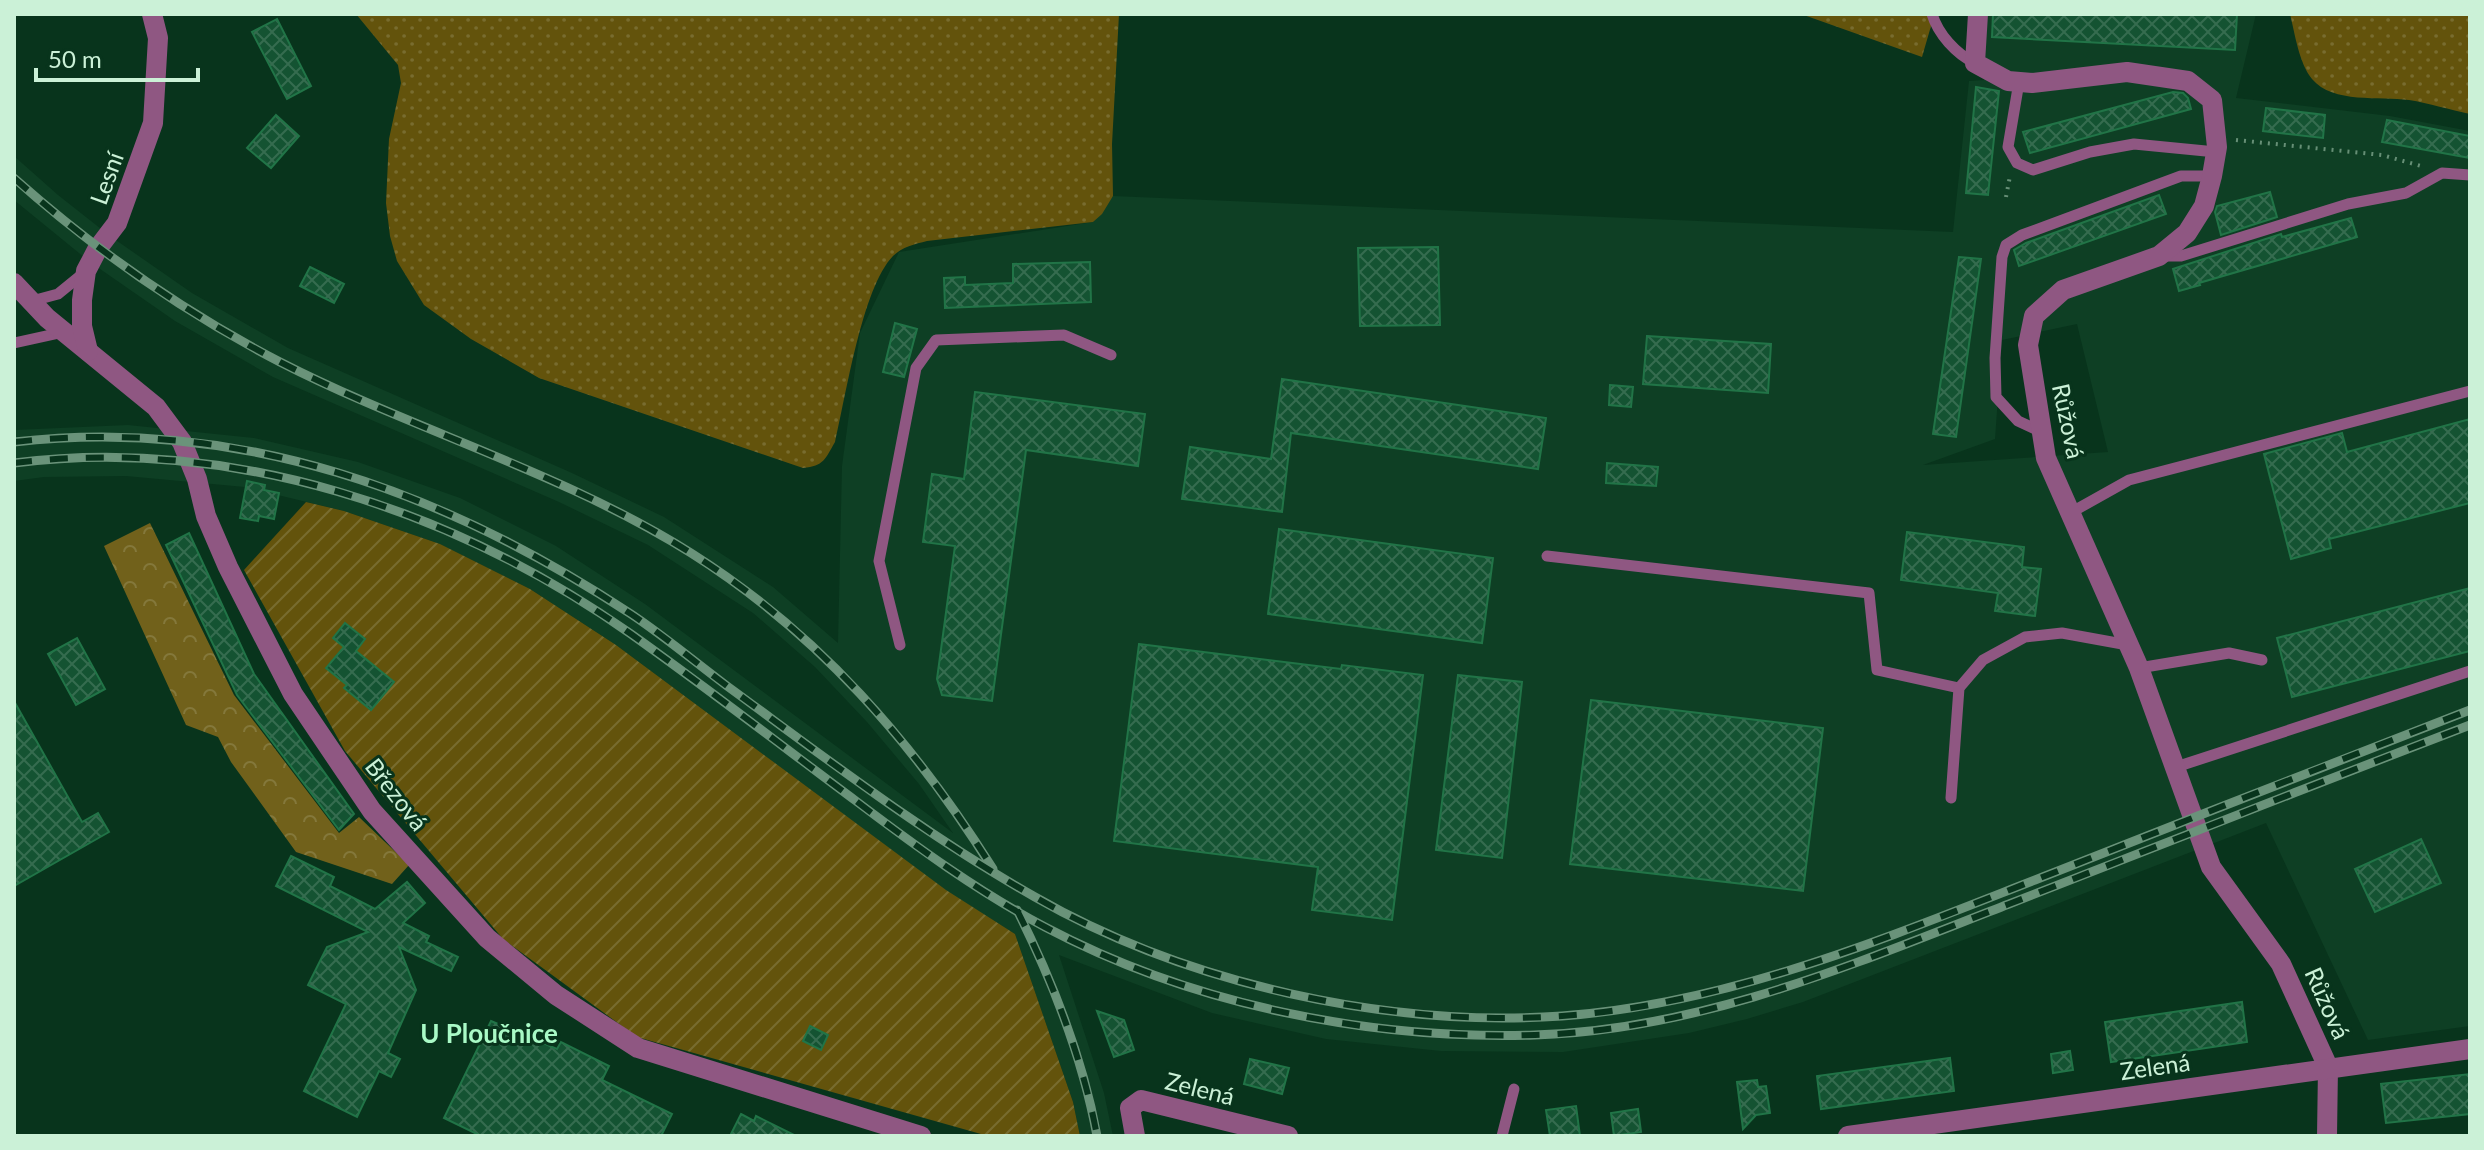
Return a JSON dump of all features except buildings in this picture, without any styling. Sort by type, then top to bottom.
[{"type":"street","name":"Lesní","points":[[88,351],[82,326],[86,271],[117,223],[153,123],[158,38],[152,14]]},
{"type":"street","points":[[1975,63],[1978,14]]},
{"type":"street","name":"Růžová","points":[[1975,63],[2008,81],[2019,82],[2127,72],[2188,81],[2212,100],[2216,148],[2212,176],[2204,206],[2187,233],[2159,256],[2063,290],[2034,316],[2028,345],[2046,458],[2139,668],[2211,867],[2281,964],[2328,1067],[2327,1136]]},
{"type":"street","name":"Březová","points":[[14,283],[64,332],[156,407],[182,442],[197,479],[206,516],[228,567],[293,694],[372,811],[487,938],[556,995],[638,1048],[921,1136]]},
{"type":"street","name":"Zelená","points":[[1848,1136],[2470,1049]]},
{"type":"street","name":"Zelená","points":[[1135,1136],[1130,1108],[1141,1100],[1288,1136]]},
{"type":"lane","points":[[1932,14],[1960,56],[1975,63]]},
{"type":"lane","points":[[2019,82],[2008,147],[2017,163],[2033,170],[2090,152],[2134,144],[2216,148]]},
{"type":"lane","points":[[2159,256],[2181,256],[2348,204],[2406,193],[2442,173],[2470,175]]},
{"type":"lane","points":[[2042,432],[2018,421],[1996,397],[1995,358],[2002,257],[2006,245],[2022,235],[2181,176],[2212,176]]},
{"type":"lane","points":[[32,301],[58,294],[86,271]]},
{"type":"lane","points":[[14,343],[64,332]]},
{"type":"lane","points":[[14,333],[27,340]]},
{"type":"lane","points":[[900,645],[879,561],[916,368],[936,340],[1064,335],[1111,355]]},
{"type":"lane","points":[[2070,513],[2129,480],[2470,391]]},
{"type":"lane","points":[[1547,556],[1869,593],[1877,670],[1959,688]]},
{"type":"lane","points":[[1951,798],[1959,688],[1983,660],[2025,637],[2062,633],[2129,645]]},
{"type":"lane","points":[[2139,668],[2229,653],[2262,660]]},
{"type":"lane","points":[[2176,767],[2470,671]]},
{"type":"lane","points":[[1502,1136],[1514,1089]]},
{"type":"path","points":[[2216,148],[2234,139],[2382,155],[2442,173]]},
{"type":"shaded area","points":[[356,14],[1119,14],[1112,144],[1113,196],[1093,222],[927,241],[905,248],[893,256],[872,292],[864,317],[835,442],[823,461],[803,468],[539,378],[471,339],[424,305],[397,261],[386,203],[389,139],[401,83],[398,65]]},
{"type":"shaded area","points":[[1801,14],[1939,14],[1931,26],[1922,57]]},
{"type":"shaded area","points":[[1987,14],[2256,14],[2236,98],[2390,116],[2470,131],[2470,1026],[2368,1040],[2266,823],[1803,1002],[1689,1033],[1563,1052],[1441,1051],[1326,1039],[1212,1013],[1059,955],[1104,1093],[1113,1136],[1080,1136],[1073,1102],[1015,934],[946,891],[616,645],[530,589],[440,544],[344,511],[245,487],[126,476],[44,477],[14,481],[14,430],[128,425],[254,438],[358,462],[460,498],[556,546],[645,604],[953,833],[919,784],[867,722],[815,667],[753,613],[648,545],[559,502],[273,377],[175,321],[90,262],[14,200],[14,156],[110,236],[192,293],[288,348],[572,473],[664,517],[773,587],[838,643],[842,466],[860,333],[899,252],[1093,222],[1113,196],[1953,232],[1969,81],[1984,80]],"holes":[[[2077,324],[2108,452],[1923,465],[1995,439],[2002,340]]]},
{"type":"shaded area","points":[[2290,14],[2470,14],[2470,114],[2409,100],[2344,96],[2321,87],[2304,65]]},
{"type":"shaded area","points":[[306,502],[344,511],[440,544],[530,589],[616,645],[946,890],[1015,934],[1073,1102],[1080,1136],[988,1136],[637,1037],[503,939],[345,751],[244,570]]},
{"type":"green space","points":[[150,523],[234,695],[339,833],[359,817],[409,865],[392,884],[296,852],[231,762],[218,737],[186,725],[104,546]]},
{"type":"railway","points":[[14,178],[108,255],[244,343],[331,387],[591,499],[642,524],[737,584],[781,618],[860,694],[930,778],[993,869]]},
{"type":"railway","points":[[14,442],[97,437],[179,441],[259,453],[337,472],[413,499],[488,532],[631,614],[916,823],[1035,897],[1094,928],[1222,976],[1290,994],[1358,1007],[1427,1015],[1495,1018],[1562,1016],[1624,1009],[1744,984],[1919,925],[2470,710]]},
{"type":"railway","points":[[14,463],[96,457],[177,461],[258,472],[338,492],[415,518],[490,551],[562,590],[631,634],[925,852],[995,899],[1045,927],[1102,954],[1221,997],[1346,1024],[1409,1031],[1535,1035],[1597,1030],[1658,1021],[1777,990],[1894,949],[2470,725]]},
{"type":"railway","points":[[1017,910],[1065,1020],[1084,1078],[1097,1136]]},
{"type":"district","name":"U Ploučnice","points":[[489,1033]]}]
